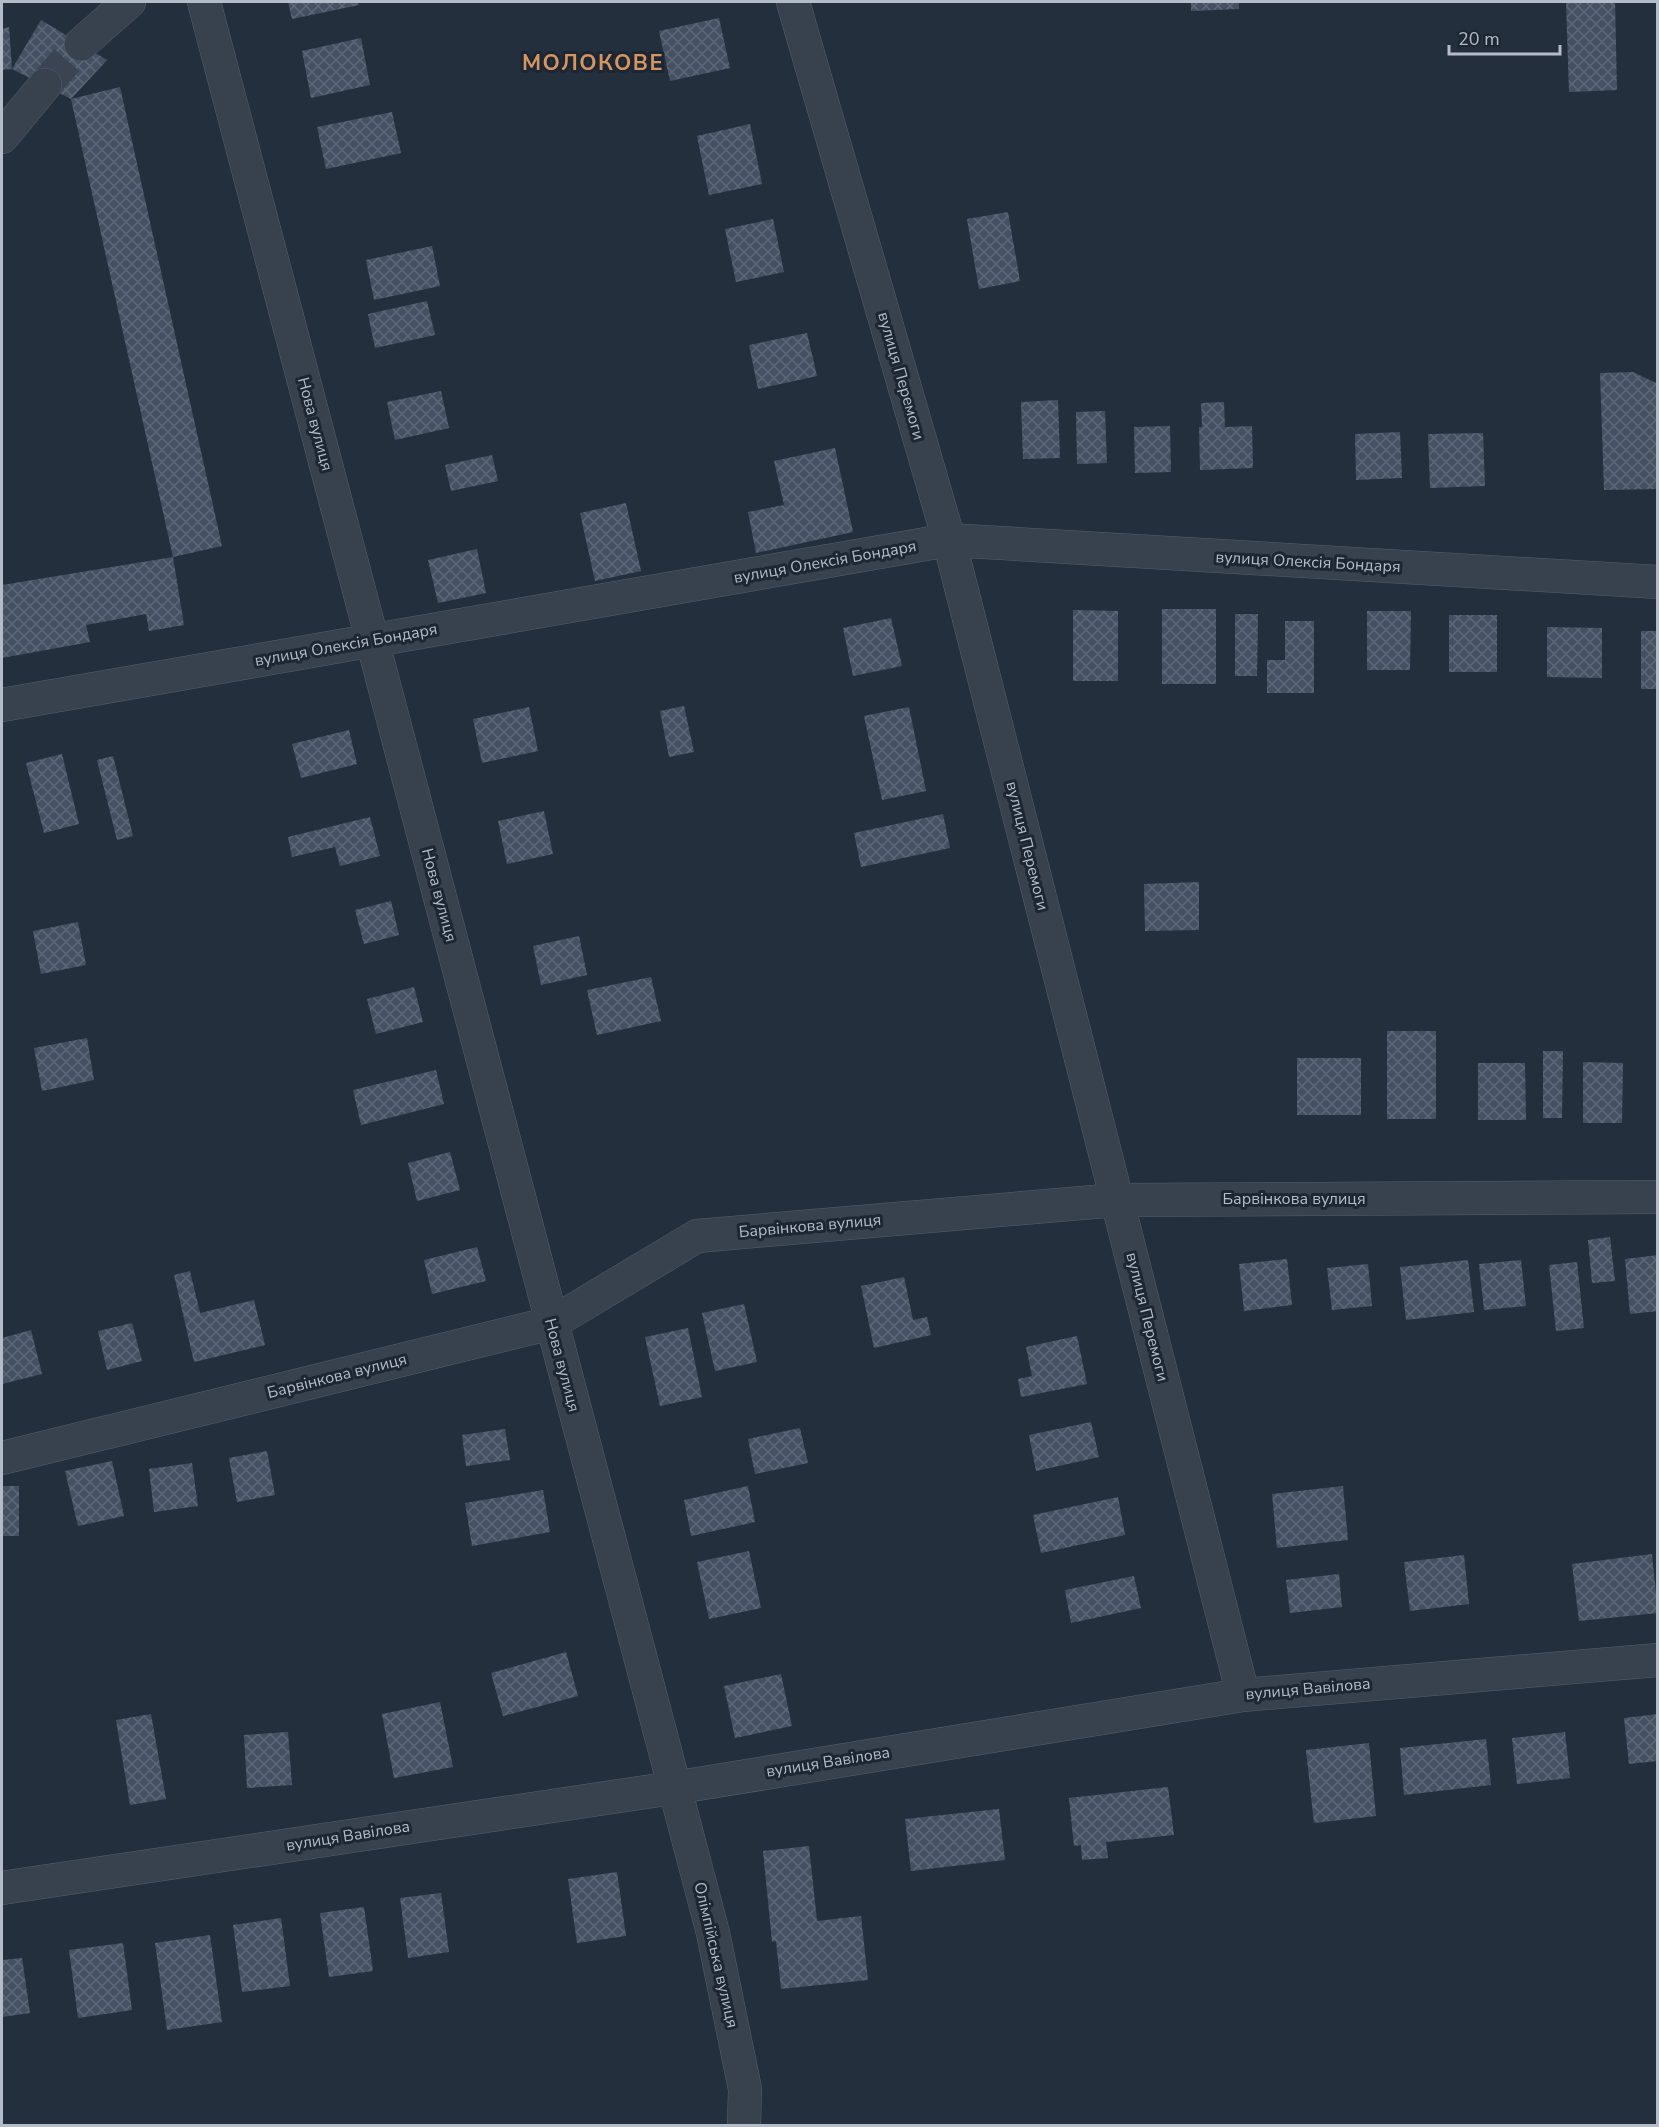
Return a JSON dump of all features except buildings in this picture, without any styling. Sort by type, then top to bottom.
[{"type":"street","points":[[81,44],[129,2]]},
{"type":"street","name":"Нова вулиця","points":[[204,2],[673,1788]]},
{"type":"street","name":"вулиця Перемоги","points":[[793,2],[949,540],[1244,1695]]},
{"type":"street","points":[[2,137],[45,85]]},
{"type":"street","name":"вулиця Олексія Бондаря","points":[[2,705],[949,540],[1658,582]]},
{"type":"street","name":"Барвінкова вулиця","points":[[2,1458],[552,1323],[697,1236],[1117,1200],[1658,1197]]},
{"type":"street","name":"вулиця Вавілова","points":[[2,1888],[673,1788],[1244,1695],[1658,1660]]},
{"type":"street","name":"Олімпійська вулиця","points":[[673,1788],[713,1933],[745,2090],[744,2126]]},
{"type":"tunnel","points":[[45,85],[81,44]]},
{"type":"district","name":"МОЛОКОВЕ","points":[[593,63]]}]
